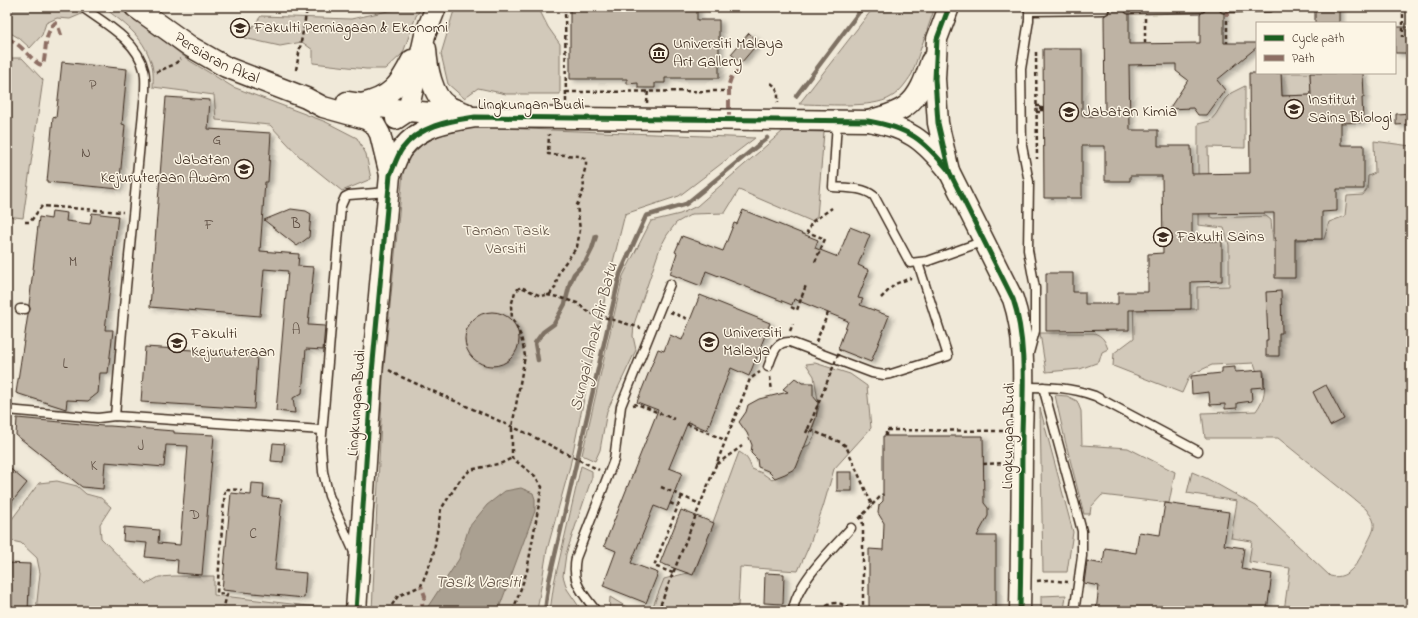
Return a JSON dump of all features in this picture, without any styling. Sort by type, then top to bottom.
[{"type":"street","name":"Persiaran Akal","points":[[135,7],[191,47],[226,67],[306,98],[329,98],[363,112],[408,111]]},
{"type":"street","points":[[390,183],[380,134],[375,125],[363,112],[374,101],[395,88],[404,78],[425,35],[436,7]]},
{"type":"street","name":"Lingkungan Budi","points":[[949,7],[937,40],[935,79],[938,123],[949,171],[1013,299],[1017,310],[1020,331],[1023,379],[1020,611]]},
{"type":"street","points":[[408,111],[425,35]]},
{"type":"street","points":[[425,35],[426,64],[436,93],[447,105],[475,117]]},
{"type":"street","points":[[869,122],[906,106],[916,95],[927,75],[937,40]]},
{"type":"street","name":"Lingkungan Budi","points":[[408,111],[475,117],[869,122],[891,126],[903,130],[913,136],[932,151],[949,171]]},
{"type":"street","name":"Lingkungan Budi","points":[[356,611],[372,368],[390,183],[401,150],[410,140],[435,126],[448,121],[475,117]]},
{"type":"lane","points":[[82,7],[123,38],[133,48],[140,57],[145,77],[145,92],[115,416]]},
{"type":"lane","points":[[1224,8],[1270,7]]},
{"type":"lane","points":[[1129,9],[1200,8]]},
{"type":"lane","points":[[1104,10],[1029,9],[1029,20],[1021,69],[1021,112],[1022,146],[1029,182],[1028,250],[1035,288],[1035,331],[1023,379],[1043,387],[1078,390],[1095,396],[1198,451]]},
{"type":"lane","points":[[837,121],[833,187],[864,190],[874,196],[910,263],[928,261],[984,241]]},
{"type":"lane","points":[[359,562],[329,496],[322,472],[322,430],[343,201],[345,197],[390,183]]},
{"type":"lane","points":[[768,366],[776,347],[782,342],[790,342],[872,373],[884,375],[948,356],[918,263]]},
{"type":"lane","points":[[596,611],[577,584],[574,575],[576,558],[614,460],[621,409],[670,284]]},
{"type":"lane","points":[[1043,387],[1082,531],[1082,556],[1075,606],[1076,611]]},
{"type":"lane","points":[[7,410],[98,418],[115,416],[322,430]]},
{"type":"lane","points":[[793,611],[796,595],[809,576],[851,528]]},
{"type":"path","points":[[565,7],[566,105]]},
{"type":"path","points":[[1403,7],[1403,37]]},
{"type":"path","points":[[296,70],[307,9]]},
{"type":"path","points":[[1145,9],[1145,44]]},
{"type":"path","points":[[1227,20],[1227,43]]},
{"type":"path","points":[[1036,46],[1036,106],[1036,112],[1043,111],[1039,110],[1042,106],[1036,106]]},
{"type":"path","points":[[145,77],[173,66],[183,58]]},
{"type":"path","points":[[771,83],[777,88],[778,100]]},
{"type":"path","points":[[566,92],[648,90],[729,91]]},
{"type":"path","points":[[647,105],[648,90]]},
{"type":"path","points":[[546,295],[553,291],[559,271],[577,247],[580,230],[577,205],[584,189],[583,177],[586,165],[584,158],[579,156],[548,154],[548,144]]},
{"type":"path","points":[[25,222],[30,222],[42,206],[133,213]]},
{"type":"path","points":[[815,262],[825,239],[807,232],[812,222],[832,208]]},
{"type":"path","points":[[880,298],[895,284],[922,274]]},
{"type":"path","points":[[791,307],[796,310],[806,285]]},
{"type":"path","points":[[512,458],[512,427],[525,356],[521,336],[511,313],[512,298],[518,289],[521,287],[526,288],[541,296],[546,295],[568,300],[577,303],[590,313],[651,331]]},
{"type":"path","points":[[801,299],[806,302]]},
{"type":"path","points":[[660,308],[688,320]]},
{"type":"path","points":[[812,350],[828,313]]},
{"type":"path","points":[[806,433],[840,350]]},
{"type":"path","points":[[389,370],[397,375],[526,433],[593,468]]},
{"type":"path","points":[[658,611],[750,379]]},
{"type":"path","points":[[621,409],[638,404],[674,419]]},
{"type":"path","points":[[687,424],[726,440]]},
{"type":"path","points":[[808,429],[840,442],[846,446],[872,505]]},
{"type":"path","points":[[886,436],[886,430],[1006,431]]},
{"type":"path","points":[[716,464],[742,446]]},
{"type":"path","points":[[388,611],[398,596],[422,586],[433,556],[441,509],[460,480],[470,470],[502,463],[512,458]]},
{"type":"path","points":[[512,458],[535,476],[542,487],[527,571],[513,611]]},
{"type":"path","points":[[983,464],[1006,463]]},
{"type":"path","points":[[661,487],[700,504]]},
{"type":"path","points":[[223,611],[227,594],[217,593],[225,489],[242,490]]},
{"type":"path","points":[[851,528],[862,514],[883,494]]},
{"type":"path","points":[[673,573],[654,566],[682,496]]},
{"type":"path","points":[[670,503],[677,506]]},
{"type":"path","points":[[862,514],[863,611]]},
{"type":"path","points":[[1020,583],[1047,580],[1078,582]]},
{"type":"path","points":[[821,611],[830,603],[837,603],[844,604],[852,611]]},
{"type":"green space","points":[[7,7],[76,7],[84,13],[70,19],[57,18],[46,23],[42,35],[30,48],[19,38],[7,31]]},
{"type":"green space","points":[[103,7],[120,7],[190,61],[233,87],[326,122],[357,138],[366,154],[371,179],[342,191],[300,157],[270,125],[216,120],[214,95],[153,87],[152,65],[148,53],[138,37]]},
{"type":"green space","points":[[400,7],[422,7],[416,16],[403,53],[386,69],[366,69],[313,63],[313,50],[302,42],[280,46],[244,38],[261,16],[351,19],[397,9]]},
{"type":"green space","points":[[455,7],[538,7],[548,27],[560,44],[560,94],[506,94],[478,88],[464,98],[448,84],[441,54]]},
{"type":"green space","points":[[874,7],[935,7],[912,74],[905,84],[897,93],[883,101],[847,105],[799,104]]},
{"type":"green space","points":[[7,58],[22,58],[43,80],[23,218],[7,216]]},
{"type":"green space","points":[[1281,74],[1310,74],[1311,95],[1282,96]]},
{"type":"green space","points":[[1245,86],[1245,148],[1208,147],[1210,216],[1214,218],[1266,216],[1271,220],[1273,241],[1324,239],[1329,222],[1345,216],[1347,196],[1363,195],[1367,189],[1368,176],[1375,173],[1374,141],[1411,146],[1411,611],[1284,611],[1290,568],[1249,562],[1252,541],[1231,538],[1237,501],[1187,493],[1192,472],[1206,478],[1256,506],[1330,576],[1337,577],[1349,572],[1361,556],[1374,528],[1373,519],[1371,516],[1366,509],[1278,438],[1205,438],[1202,413],[1256,411],[1262,401],[1265,383],[1264,372],[1257,372],[1254,363],[1212,365],[1190,375],[1182,393],[1113,366],[1114,353],[1134,338],[1133,298],[1149,309],[1197,309],[1197,287],[1229,286],[1229,245],[1224,228],[1198,225],[1198,124],[1210,121],[1231,93]]},
{"type":"green space","name":"Taman Tasik Varsiti","points":[[475,127],[755,138],[679,196],[625,214],[610,274],[570,466],[547,550],[537,611],[372,611],[383,377],[404,163],[423,144],[440,135]]},
{"type":"green space","points":[[783,131],[824,132],[817,217],[811,221],[739,190],[725,213],[692,214],[676,223],[660,248],[634,324],[633,336],[636,350],[607,411],[600,450],[595,461],[582,455],[623,276],[651,221],[680,214],[697,206]]},
{"type":"green space","points":[[1040,333],[1094,333],[1103,339],[1108,349],[1102,352],[1099,362],[1080,369],[1046,372]]},
{"type":"green space","points":[[815,363],[850,374],[867,386],[871,428],[834,469],[823,507],[798,571],[740,567],[738,606],[721,611],[651,611],[664,579],[695,571],[739,452],[744,455],[752,469],[762,473],[772,480],[782,472],[804,447],[809,445],[815,435],[813,427],[819,407],[814,376],[806,364]]},
{"type":"green space","points":[[1055,395],[1067,396],[1077,401],[1081,411],[1082,445],[1128,448],[1175,472],[1169,503],[1102,495],[1091,507],[1090,514],[1084,514]]},
{"type":"green space","points":[[1040,408],[1073,532],[1067,572],[1043,572]]},
{"type":"green space","points":[[581,466],[592,471],[592,477],[566,554],[563,576],[567,589],[582,611],[550,611],[554,583]]},
{"type":"green space","points":[[57,481],[77,486],[86,494],[101,498],[111,507],[100,524],[101,538],[146,584],[159,577],[214,576],[214,595],[326,608],[326,611],[115,611],[111,609],[36,611],[40,573],[37,558],[21,543],[7,540],[7,522],[9,523],[39,483]]},
{"type":"green space","points":[[1066,595],[1064,611],[1041,611],[1041,596]]},
{"type":"green space","points":[[610,597],[633,611],[609,611]]},
{"type":"water","name":"Tasik Varsiti","points":[[521,488],[533,493],[535,499],[535,511],[498,611],[425,611],[459,559],[469,527],[487,505],[505,491]]},
{"type":"building","points":[[570,7],[697,7],[697,20],[719,20],[719,78],[665,78],[665,83],[655,83],[655,88],[638,88],[638,83],[627,84],[627,79],[570,79]]},
{"type":"building","points":[[1109,7],[1124,7],[1125,12],[1129,14],[1129,44],[1200,43],[1200,14],[1205,11],[1205,7],[1219,7],[1220,11],[1224,13],[1224,43],[1256,43],[1256,48],[1217,80],[1225,90],[1207,115],[1198,115],[1193,108],[1169,109],[1188,80],[1176,71],[1176,64],[1129,65],[1130,130],[1158,130],[1158,146],[1191,146],[1192,174],[1250,173],[1249,73],[1281,74],[1282,96],[1311,95],[1310,74],[1363,74],[1363,122],[1341,123],[1341,145],[1364,145],[1364,189],[1337,189],[1337,211],[1322,212],[1322,239],[1295,239],[1295,278],[1275,278],[1274,213],[1192,214],[1192,241],[1222,241],[1222,281],[1191,282],[1191,309],[1129,310],[1129,330],[1046,331],[1046,273],[1073,273],[1073,292],[1085,292],[1085,304],[1118,304],[1118,292],[1148,292],[1148,254],[1163,253],[1162,176],[1130,176],[1130,181],[1105,181],[1105,146],[1082,146],[1082,198],[1044,198],[1043,49],[1082,49],[1082,116],[1105,116],[1104,16],[1109,13]]},
{"type":"building","points":[[1315,7],[1339,7],[1339,22],[1315,22]]},
{"type":"building","points":[[1396,27],[1411,27],[1411,53],[1396,53]]},
{"type":"building","points":[[749,33],[759,42],[741,63],[731,54]]},
{"type":"building","points":[[62,62],[127,69],[122,124],[125,125],[119,189],[47,182],[53,117],[56,118]]},
{"type":"building","points":[[166,97],[210,100],[208,129],[271,133],[268,182],[265,182],[260,251],[299,254],[298,266],[314,267],[308,325],[325,326],[323,350],[306,349],[302,393],[293,398],[295,413],[276,411],[288,271],[264,269],[260,316],[150,307]]},
{"type":"building","points":[[1411,113],[1411,124],[1396,125],[1396,114]]},
{"type":"building","points":[[291,209],[306,211],[311,214],[309,237],[297,246],[264,220]]},
{"type":"building","points":[[743,210],[818,240],[815,248],[838,257],[850,227],[870,235],[858,265],[869,270],[858,298],[863,299],[860,305],[889,316],[871,362],[838,349],[848,321],[794,299],[792,305],[706,271],[701,286],[670,274],[677,253],[675,252],[682,236],[723,251],[734,223],[737,224]]},
{"type":"building","points":[[52,211],[67,213],[66,221],[90,224],[92,213],[118,216],[105,330],[113,330],[108,373],[100,373],[98,393],[88,401],[67,400],[66,409],[16,393],[30,309],[29,305],[39,217],[51,219]]},
{"type":"building","points":[[1281,291],[1282,333],[1279,333],[1279,356],[1266,356],[1266,340],[1268,340],[1266,292]]},
{"type":"building","points":[[700,295],[770,323],[749,376],[731,368],[707,430],[688,422],[669,468],[682,473],[667,511],[654,506],[631,563],[658,573],[646,603],[603,586],[616,551],[604,546],[658,410],[637,402],[658,349],[664,351],[670,335],[682,340]]},
{"type":"building","points":[[492,312],[502,314],[511,320],[517,329],[519,339],[517,349],[511,358],[502,364],[492,366],[482,364],[473,358],[467,349],[465,339],[467,329],[473,320],[482,314]]},
{"type":"building","points":[[145,347],[257,354],[254,409],[141,402]]},
{"type":"building","points":[[1235,367],[1235,372],[1263,370],[1264,387],[1251,388],[1252,401],[1237,403],[1237,408],[1225,409],[1225,404],[1210,405],[1209,392],[1192,394],[1191,376],[1222,373],[1222,368]]},
{"type":"building","points":[[795,378],[802,383],[813,383],[813,396],[818,402],[816,418],[796,468],[775,478],[768,471],[758,467],[757,459],[751,453],[752,445],[747,433],[739,422],[746,412],[748,405],[759,399],[788,392],[783,389]]},
{"type":"building","points":[[1326,385],[1344,419],[1330,426],[1313,392]]},
{"type":"building","points":[[17,418],[174,431],[174,433],[214,435],[202,575],[177,573],[178,560],[145,557],[147,543],[123,541],[124,527],[159,530],[158,543],[180,545],[188,446],[166,445],[164,467],[105,462],[103,489],[82,487],[16,435]]},
{"type":"building","points":[[883,436],[983,436],[984,503],[988,508],[988,516],[977,536],[996,536],[996,611],[869,611],[869,549],[883,550],[884,523],[878,513],[879,505],[883,501]]},
{"type":"building","points":[[273,443],[285,444],[283,462],[271,461]]},
{"type":"building","points":[[7,466],[27,483],[7,508]]},
{"type":"building","points":[[837,472],[852,472],[852,491],[837,491]]},
{"type":"building","points":[[252,483],[264,484],[263,497],[282,499],[275,570],[306,573],[304,598],[222,590],[231,493],[251,495]]},
{"type":"building","points":[[1165,503],[1229,512],[1224,545],[1244,548],[1241,569],[1272,574],[1267,611],[1096,611],[1099,586],[1084,583],[1087,561],[1103,564],[1105,548],[1136,553],[1139,532],[1160,535]]},
{"type":"building","points":[[681,510],[714,523],[693,575],[660,563]]},
{"type":"building","points":[[7,563],[30,564],[28,611],[7,611]]},
{"type":"building","points":[[765,573],[784,574],[783,604],[764,603]]},
{"type":"waterway","name":"Sungai Anak Air Batu","points":[[796,96],[863,7]]},
{"type":"waterway","name":"Sungai Anak Air Batu","points":[[545,611],[549,581],[620,274],[646,216],[686,204],[767,138]]},
{"type":"waterway","points":[[538,360],[535,343],[543,332],[554,324],[565,304],[570,283],[574,274],[586,261],[596,236]]},
{"type":"marked path","points":[[1227,8],[1227,20]]},
{"type":"marked path","points":[[7,39],[18,45],[35,62],[43,65],[47,38],[55,23],[58,26],[62,38]]},
{"type":"marked path","points":[[729,120],[729,84],[731,78],[737,71]]},
{"type":"marked path","points":[[420,611],[425,596],[421,586]]},
{"type":"cycle path","points":[[949,7],[937,39],[935,79],[938,123],[949,171],[1013,299],[1022,348],[1023,383],[1020,611]]},
{"type":"cycle path","points":[[356,611],[372,373],[390,175],[402,149],[417,135],[435,126],[455,120],[475,117],[868,121],[905,131],[923,143],[949,171]]},
{"type":"place","name":"Fakulti Perniagaan & Ekonomi","points":[[240,28]]},
{"type":"place","name":"Universiti Malaya Art Gallery","points":[[659,53]]},
{"type":"place","name":"Institut Sains Biologi","points":[[1294,109]]},
{"type":"place","name":"Jabatan Kimia","points":[[1069,112]]},
{"type":"place","name":"Jabatan Kejuruteraan Awam","points":[[244,169]]},
{"type":"place","name":"Fakulti Sains","points":[[1163,237]]},
{"type":"place","name":"Universiti Malaya","points":[[709,342]]},
{"type":"place","name":"Fakulti Kejuruteraan","points":[[177,343]]}]
